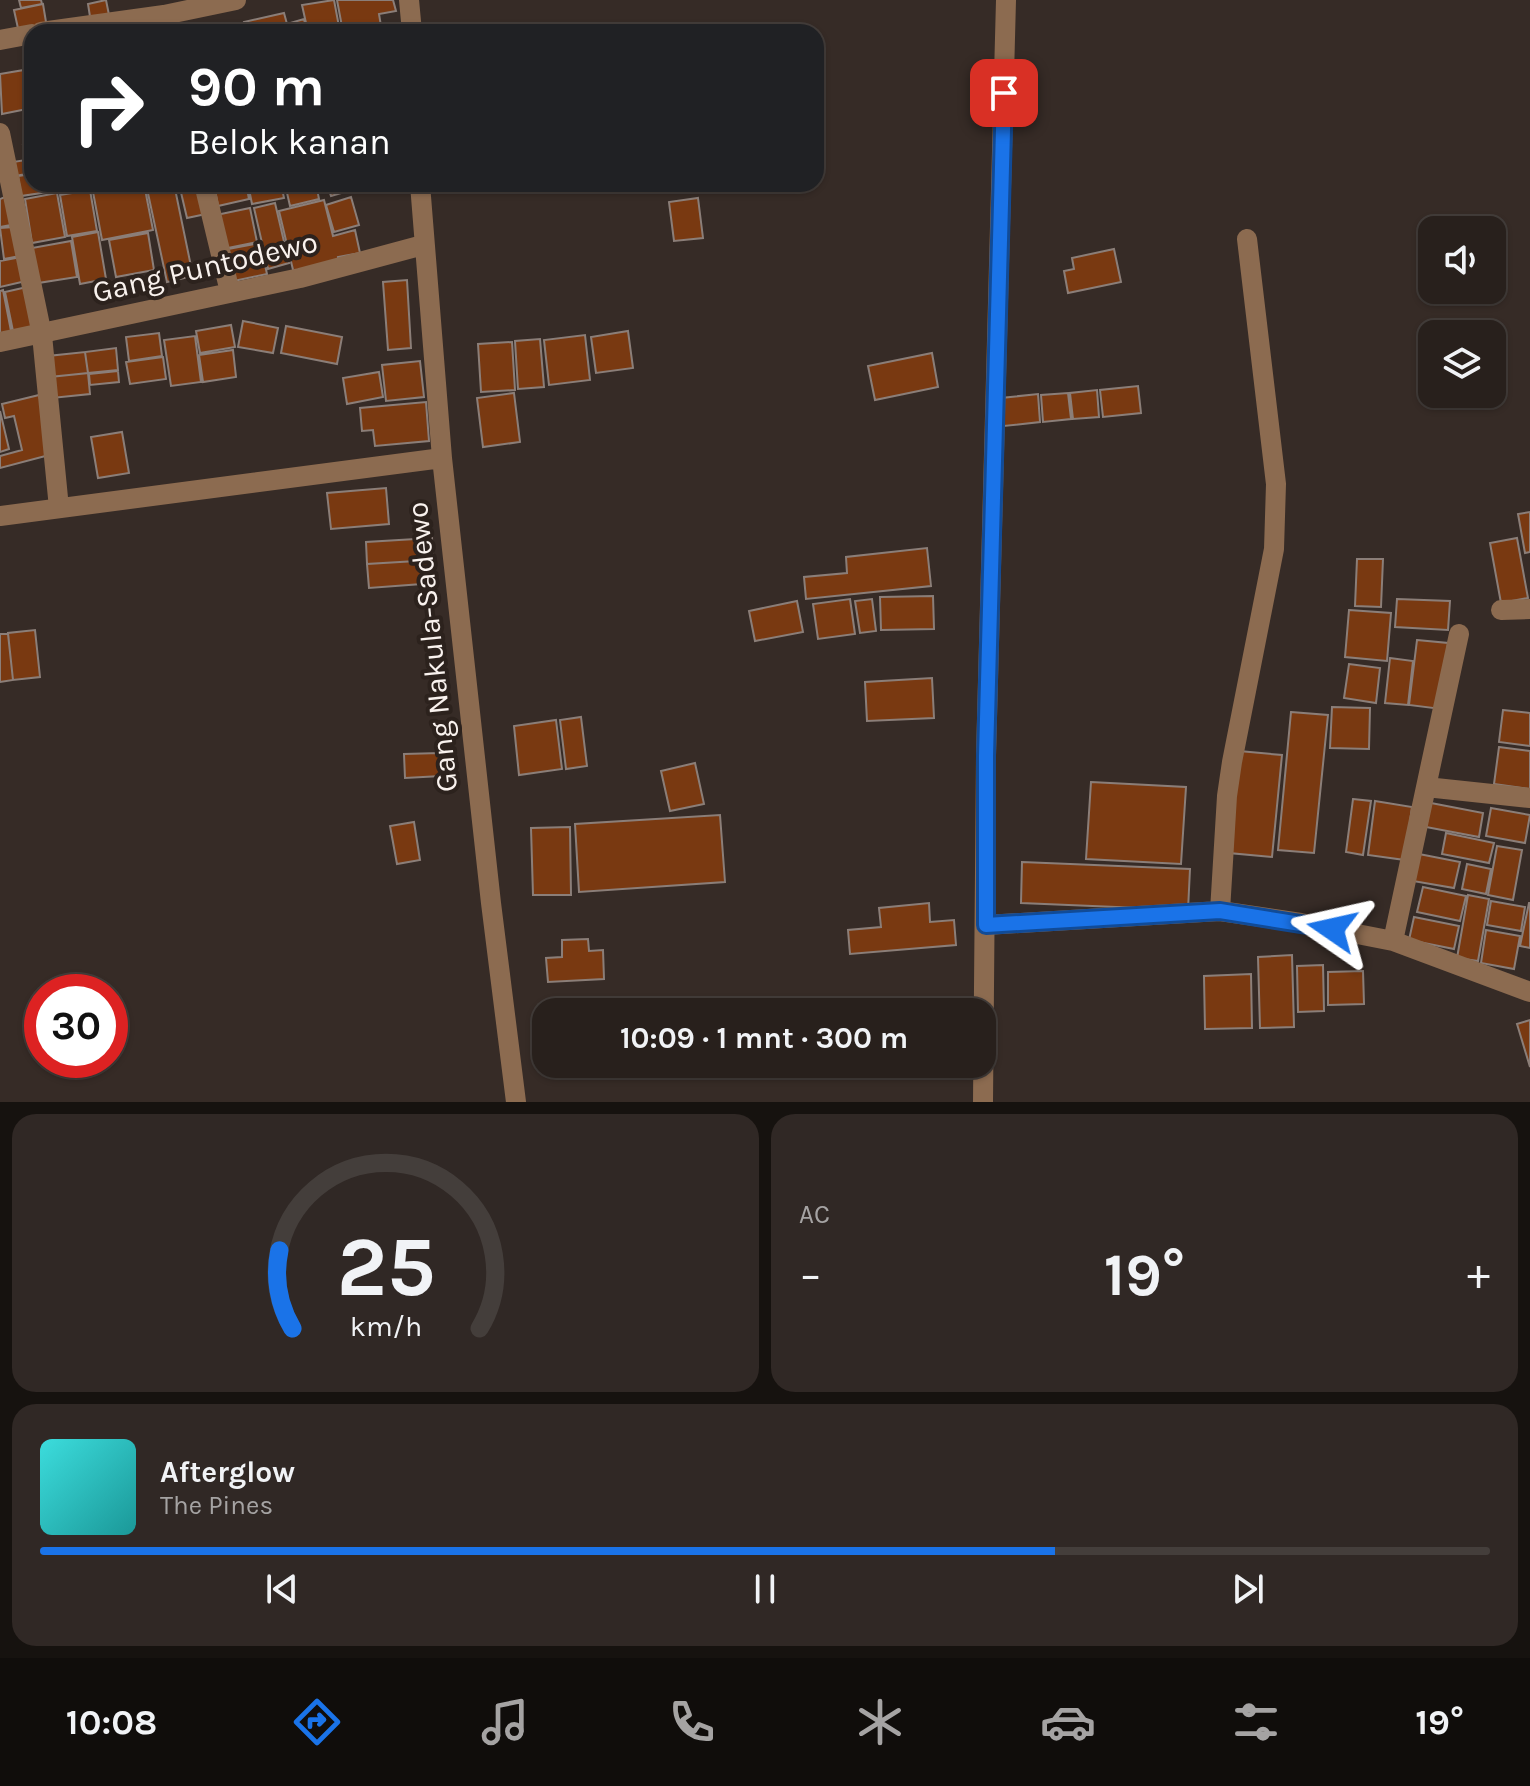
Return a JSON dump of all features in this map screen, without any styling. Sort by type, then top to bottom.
[{"type":"street","points":[[166,24],[236,0]]},
{"type":"street","points":[[409,0],[411,24]]},
{"type":"street","points":[[983,1102],[986,756],[1006,0]]},
{"type":"street","points":[[0,40],[24,36]]},
{"type":"street","points":[[0,133],[42,335],[59,508]]},
{"type":"street","points":[[206,192],[230,292]]},
{"type":"street","name":"Gang Nakula-Sadewo","points":[[420,192],[442,458],[516,1102]]},
{"type":"street","points":[[1220,911],[1229,785],[1274,549],[1276,515],[1276,484],[1247,239]]},
{"type":"street","name":"Gang Puntodewo","points":[[0,342],[300,278],[423,245]]},
{"type":"street","points":[[0,516],[442,458]]},
{"type":"street","points":[[1501,610],[1530,609]]},
{"type":"street","points":[[1393,941],[1459,634]]},
{"type":"street","points":[[1426,787],[1530,798]]},
{"type":"street","points":[[986,925],[1220,911],[1393,941],[1530,992]]},
{"type":"building","points":[[19,0],[41,0],[42,4],[21,8]]},
{"type":"building","points":[[106,0],[110,20],[91,23],[88,4]]},
{"type":"building","points":[[334,0],[338,24],[306,24],[302,5]]},
{"type":"building","points":[[337,0],[393,0],[396,11],[379,14],[381,24],[342,24]]},
{"type":"building","points":[[43,4],[46,24],[24,24],[24,32],[19,33],[14,10]]},
{"type":"building","points":[[284,13],[287,24],[244,24]]},
{"type":"building","points":[[304,19],[305,24],[287,24]]},
{"type":"building","points":[[24,70],[24,110],[2,114],[0,74]]},
{"type":"building","points":[[24,160],[24,174],[15,176],[13,162]]},
{"type":"building","points":[[24,175],[24,192],[48,192],[21,196],[18,176]]},
{"type":"building","points":[[90,192],[97,231],[67,236],[60,195]]},
{"type":"building","points":[[93,192],[146,192],[153,230],[102,240]]},
{"type":"building","points":[[148,192],[176,192],[193,276],[167,282]]},
{"type":"building","points":[[181,192],[201,192],[206,214],[187,218]]},
{"type":"building","points":[[215,192],[248,192],[249,199],[218,206]]},
{"type":"building","points":[[250,192],[283,192],[284,198],[252,204]]},
{"type":"building","points":[[287,192],[318,192],[319,199],[290,206]]},
{"type":"building","points":[[57,193],[65,237],[32,243],[25,199]]},
{"type":"building","points":[[10,195],[16,224],[0,227],[0,199]]},
{"type":"building","points":[[351,197],[359,225],[334,232],[326,205]]},
{"type":"building","points":[[698,198],[703,238],[674,241],[669,202]]},
{"type":"building","points":[[324,200],[333,236],[355,230],[360,253],[338,257],[339,263],[294,274],[279,211]]},
{"type":"building","points":[[275,203],[289,263],[268,269],[254,208]]},
{"type":"building","points":[[250,208],[257,242],[223,249],[216,215]]},
{"type":"building","points":[[14,227],[20,256],[4,259],[0,228]]},
{"type":"building","points":[[98,232],[106,279],[80,284],[72,237]]},
{"type":"building","points":[[148,233],[154,270],[116,277],[109,240]]},
{"type":"building","points":[[71,241],[77,277],[38,283],[32,248]]},
{"type":"building","points":[[260,243],[267,274],[229,282],[223,250]]},
{"type":"building","points":[[1114,249],[1121,282],[1068,293],[1064,271],[1074,269],[1072,258]]},
{"type":"building","points":[[21,257],[26,281],[0,287],[0,261]]},
{"type":"building","points":[[407,280],[411,348],[388,350],[383,282]]},
{"type":"building","points":[[27,287],[36,332],[14,336],[5,292]]},
{"type":"building","points":[[3,290],[12,336],[0,338],[0,291]]},
{"type":"building","points":[[243,321],[278,328],[273,353],[238,347]]},
{"type":"building","points":[[231,325],[235,347],[200,353],[196,331]]},
{"type":"building","points":[[286,326],[342,337],[337,364],[281,353]]},
{"type":"building","points":[[628,331],[633,368],[596,373],[591,337]]},
{"type":"building","points":[[159,333],[162,356],[129,361],[126,337]]},
{"type":"building","points":[[585,335],[590,380],[549,385],[544,340]]},
{"type":"building","points":[[195,336],[201,382],[171,386],[164,340]]},
{"type":"building","points":[[540,339],[544,387],[518,389],[515,341]]},
{"type":"building","points":[[512,342],[515,390],[481,392],[478,344]]},
{"type":"building","points":[[116,348],[118,370],[88,373],[85,352]]},
{"type":"building","points":[[233,350],[236,377],[203,382],[199,355]]},
{"type":"building","points":[[85,352],[88,373],[50,377],[48,356]]},
{"type":"building","points":[[932,353],[938,387],[875,400],[868,366]]},
{"type":"building","points":[[163,357],[166,379],[130,384],[126,362]]},
{"type":"building","points":[[420,361],[424,397],[386,401],[382,365]]},
{"type":"building","points":[[118,371],[119,382],[90,385],[89,374]]},
{"type":"building","points":[[379,372],[383,397],[347,404],[343,378]]},
{"type":"building","points":[[88,373],[90,394],[52,398],[50,377]]},
{"type":"building","points":[[1138,386],[1141,413],[1103,417],[1100,390]]},
{"type":"building","points":[[1097,390],[1099,417],[1073,419],[1070,393]]},
{"type":"building","points":[[514,393],[520,442],[483,447],[477,398]]},
{"type":"building","points":[[1068,393],[1071,419],[1043,422],[1041,395]]},
{"type":"building","points":[[1038,394],[1040,422],[1004,426],[1001,398]]},
{"type":"building","points":[[39,395],[53,454],[0,468],[0,456],[22,450],[14,416],[5,418],[2,404]]},
{"type":"building","points":[[426,402],[429,441],[375,446],[373,430],[362,431],[360,408]]},
{"type":"building","points":[[0,411],[9,449],[0,452]]},
{"type":"building","points":[[122,432],[129,473],[98,478],[91,437]]},
{"type":"building","points":[[386,488],[389,524],[331,529],[327,493]]},
{"type":"building","points":[[1530,512],[1530,552],[1525,553],[1518,514]]},
{"type":"building","points":[[432,538],[433,560],[367,564],[366,542]]},
{"type":"building","points":[[1517,538],[1528,598],[1501,603],[1490,543]]},
{"type":"building","points":[[927,548],[931,586],[806,599],[804,577],[847,573],[846,557]]},
{"type":"building","points":[[1357,559],[1383,559],[1381,607],[1355,606]]},
{"type":"building","points":[[433,560],[435,583],[369,588],[367,564]]},
{"type":"building","points":[[933,596],[934,629],[881,630],[880,597]]},
{"type":"building","points":[[850,599],[855,634],[818,639],[813,604]]},
{"type":"building","points":[[872,599],[876,631],[860,633],[855,601]]},
{"type":"building","points":[[1397,599],[1450,601],[1448,630],[1395,627]]},
{"type":"building","points":[[797,601],[803,632],[755,641],[749,611]]},
{"type":"building","points":[[1349,610],[1391,613],[1387,661],[1345,657]]},
{"type":"building","points":[[35,630],[40,677],[13,680],[8,633]]},
{"type":"building","points":[[0,634],[8,634],[13,680],[0,682]]},
{"type":"building","points":[[1417,640],[1448,643],[1441,709],[1409,705]]},
{"type":"building","points":[[1390,658],[1413,661],[1408,705],[1385,703]]},
{"type":"building","points":[[1349,664],[1380,668],[1376,703],[1344,698]]},
{"type":"building","points":[[932,678],[934,718],[867,721],[865,682]]},
{"type":"building","points":[[1332,707],[1370,708],[1369,749],[1330,748]]},
{"type":"building","points":[[1503,710],[1530,713],[1530,746],[1499,742]]},
{"type":"building","points":[[1291,712],[1328,715],[1314,853],[1278,850]]},
{"type":"building","points":[[581,717],[587,766],[566,769],[560,720]]},
{"type":"building","points":[[556,720],[562,769],[519,775],[514,726]]},
{"type":"building","points":[[1499,747],[1530,751],[1530,789],[1494,784]]},
{"type":"building","points":[[1239,751],[1282,755],[1272,857],[1229,853]]},
{"type":"building","points":[[440,753],[441,776],[405,778],[404,754]]},
{"type":"building","points":[[695,763],[704,804],[670,811],[661,771]]},
{"type":"building","points":[[1091,782],[1186,787],[1181,864],[1086,859]]},
{"type":"building","points":[[1353,799],[1371,801],[1363,855],[1346,852]]},
{"type":"building","points":[[1375,801],[1412,807],[1405,860],[1368,855]]},
{"type":"building","points":[[1431,803],[1483,813],[1479,837],[1426,827]]},
{"type":"building","points":[[1491,808],[1530,815],[1525,843],[1486,836]]},
{"type":"building","points":[[720,815],[725,882],[579,892],[575,824]]},
{"type":"building","points":[[414,822],[420,860],[397,864],[390,826]]},
{"type":"building","points":[[570,827],[571,895],[533,895],[531,828]]},
{"type":"building","points":[[1446,833],[1494,843],[1489,863],[1442,854]]},
{"type":"building","points":[[1497,846],[1522,850],[1513,900],[1488,895]]},
{"type":"building","points":[[1419,854],[1460,862],[1454,888],[1413,881]]},
{"type":"building","points":[[1022,862],[1190,869],[1188,910],[1021,903]]},
{"type":"building","points":[[1467,864],[1491,869],[1486,894],[1462,889]]},
{"type":"building","points":[[1423,887],[1466,896],[1460,921],[1417,912]]},
{"type":"building","points":[[1468,895],[1489,899],[1478,961],[1457,958]]},
{"type":"building","points":[[1491,901],[1525,907],[1521,931],[1487,925]]},
{"type":"building","points":[[929,903],[930,922],[954,920],[956,945],[850,954],[848,930],[881,927],[879,908]]},
{"type":"building","points":[[1530,903],[1530,948],[1520,946]]},
{"type":"building","points":[[1414,917],[1459,926],[1454,949],[1409,940]]},
{"type":"building","points":[[1486,930],[1520,936],[1514,969],[1481,963]]},
{"type":"building","points":[[588,939],[589,951],[603,950],[604,979],[548,982],[546,958],[562,957],[562,940]]},
{"type":"building","points":[[1292,955],[1294,1027],[1260,1028],[1258,957]]},
{"type":"building","points":[[1323,965],[1324,1011],[1298,1012],[1297,966]]},
{"type":"building","points":[[1363,971],[1364,1004],[1328,1005],[1328,972]]},
{"type":"building","points":[[1251,974],[1252,1028],[1205,1029],[1204,976]]},
{"type":"building","points":[[1530,1020],[1530,1067],[1517,1024]]},
{"type":"route","points":[[1004,93],[986,756],[986,925],[1220,911],[1332,929]]}]
